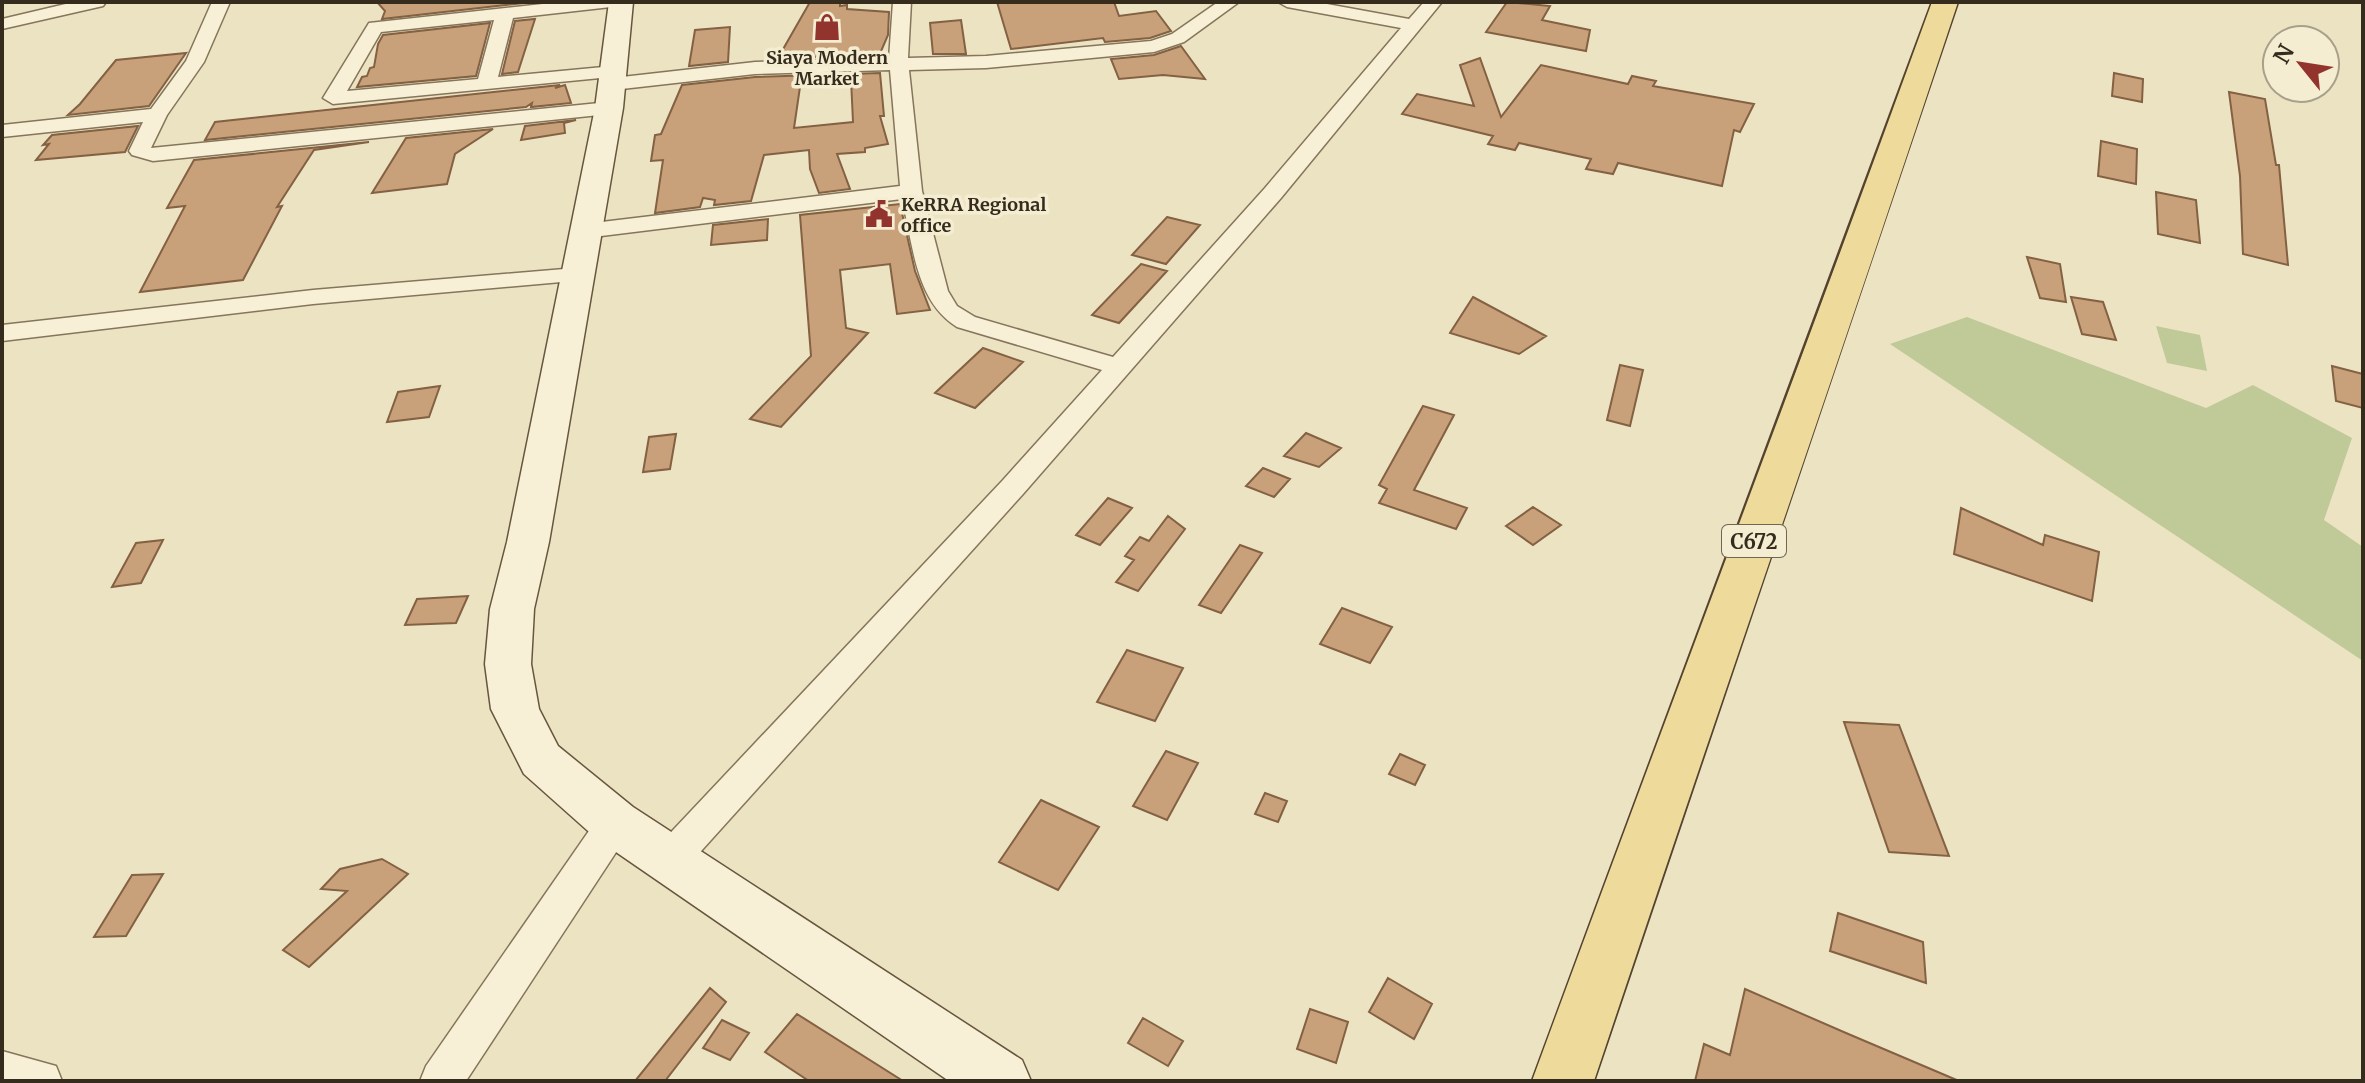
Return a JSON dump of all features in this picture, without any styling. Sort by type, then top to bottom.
[{"type":"main road","points":[[621,2],[612,88],[528,542],[512,609],[508,664],[515,709],[541,760],[615,823],[1001,1081]]},
{"type":"main road","name":"C672","points":[[1563,1081],[1732,598],[1796,431],[1945,2]]},
{"type":"street","points":[[2,24],[97,2]]},
{"type":"street","points":[[221,2],[195,62],[157,114],[140,148],[142,153],[192,152],[755,68],[1000,61],[1154,46],[1199,26],[1230,2]]},
{"type":"street","points":[[611,2],[375,27],[333,98],[486,84],[612,88]]},
{"type":"street","points":[[902,2],[898,65],[911,191],[936,291],[948,311],[966,322],[1119,367]]},
{"type":"street","points":[[1287,2],[1413,25]]},
{"type":"street","points":[[671,858],[1119,367],[1273,193],[1433,2]]},
{"type":"street","points":[[486,84],[505,14]]},
{"type":"street","points":[[2,131],[157,114]]},
{"type":"street","points":[[585,231],[911,191]]},
{"type":"street","points":[[2,333],[328,296],[576,275]]},
{"type":"street","points":[[441,1081],[615,823]]},
{"type":"street","points":[[2,1072],[41,1081]]},
{"type":"green space","points":[[1967,317],[2206,408],[2253,385],[2352,438],[2324,520],[2363,547],[2363,661],[1890,344]]},
{"type":"green space","points":[[2156,326],[2200,335],[2207,371],[2167,363]]},
{"type":"building","points":[[377,2],[533,2],[382,19],[385,11]]},
{"type":"building","points":[[810,2],[840,2],[840,6],[847,5],[847,9],[889,12],[888,35],[879,56],[778,58]]},
{"type":"building","points":[[997,2],[1114,2],[1119,16],[1156,11],[1171,31],[1150,38],[1105,42],[1103,38],[1011,49]]},
{"type":"building","points":[[1507,2],[1550,6],[1542,20],[1590,30],[1586,51],[1486,32]]},
{"type":"building","points":[[535,19],[518,72],[502,74],[515,21]]},
{"type":"building","points":[[961,20],[966,54],[933,54],[930,23]]},
{"type":"building","points":[[490,23],[476,76],[357,87],[362,77],[367,76],[370,68],[374,67],[383,35]]},
{"type":"building","points":[[730,27],[728,62],[689,66],[695,30]]},
{"type":"building","points":[[1181,46],[1205,79],[1163,75],[1119,79],[1111,59],[1154,55]]},
{"type":"building","points":[[186,53],[149,106],[68,115],[116,60]]},
{"type":"building","points":[[1480,58],[1501,117],[1541,65],[1628,84],[1632,76],[1656,81],[1653,86],[1754,104],[1740,132],[1734,130],[1722,186],[1618,163],[1613,174],[1586,169],[1591,159],[1519,143],[1515,150],[1488,144],[1493,136],[1402,114],[1417,94],[1474,106],[1460,65]]},
{"type":"building","points":[[880,73],[884,116],[880,116],[888,144],[865,148],[865,152],[837,154],[850,189],[819,193],[810,169],[809,150],[764,155],[751,201],[714,205],[715,200],[703,198],[700,207],[655,213],[663,160],[651,161],[655,135],[661,134],[682,85],[755,77]],"holes":[[[851,79],[853,122],[794,128],[801,80]]]},
{"type":"building","points":[[2114,73],[2143,79],[2142,102],[2112,96]]},
{"type":"building","points":[[560,85],[555,88],[565,85],[571,103],[531,107],[532,103],[526,107],[205,140],[215,122]]},
{"type":"building","points":[[2229,92],[2261,98],[2261,104],[2266,104],[2276,165],[2279,165],[2288,265],[2243,254],[2240,176]]},
{"type":"building","points":[[576,120],[564,123],[565,133],[521,140],[525,126]]},
{"type":"building","points":[[138,126],[125,152],[36,160],[52,135]]},
{"type":"building","points":[[493,129],[455,154],[447,184],[372,193],[406,138]]},
{"type":"building","points":[[2101,141],[2137,149],[2136,184],[2098,176]]},
{"type":"building","points":[[369,142],[314,150],[277,207],[282,206],[243,280],[140,292],[185,206],[167,208],[194,160]]},
{"type":"building","points":[[2156,192],[2196,200],[2200,243],[2158,234]]},
{"type":"building","points":[[900,204],[915,271],[930,310],[897,314],[890,264],[840,270],[846,328],[868,333],[781,427],[750,419],[811,356],[800,215]]},
{"type":"building","points":[[1167,217],[1200,225],[1166,264],[1132,255]]},
{"type":"building","points":[[768,219],[767,240],[711,245],[713,225]]},
{"type":"building","points":[[2027,257],[2060,264],[2066,302],[2040,298]]},
{"type":"building","points":[[1141,264],[1167,271],[1119,323],[1092,315]]},
{"type":"building","points":[[1473,297],[1546,336],[1519,354],[1450,333]]},
{"type":"building","points":[[2071,297],[2103,302],[2116,340],[2082,334]]},
{"type":"building","points":[[983,348],[1023,362],[975,408],[935,393]]},
{"type":"building","points":[[1620,365],[1643,370],[1630,426],[1607,420]]},
{"type":"building","points":[[2332,366],[2363,374],[2363,408],[2336,401]]},
{"type":"building","points":[[440,386],[429,417],[387,422],[398,392]]},
{"type":"building","points":[[1423,406],[1454,415],[1414,490],[1467,508],[1456,529],[1379,503],[1387,489],[1379,485]]},
{"type":"building","points":[[1306,433],[1341,448],[1319,467],[1284,456]]},
{"type":"building","points":[[676,434],[670,469],[643,472],[649,437]]},
{"type":"building","points":[[1263,468],[1290,479],[1274,497],[1246,486]]},
{"type":"building","points":[[1108,498],[1132,508],[1100,545],[1076,535]]},
{"type":"building","points":[[1533,507],[1561,525],[1533,545],[1506,526]]},
{"type":"building","points":[[1961,508],[2043,545],[2045,535],[2099,552],[2092,601],[1954,554]]},
{"type":"building","points":[[1168,516],[1185,529],[1138,591],[1116,582],[1134,560],[1125,556],[1140,537],[1149,541]]},
{"type":"building","points":[[163,540],[141,583],[112,587],[136,543]]},
{"type":"building","points":[[1240,545],[1262,553],[1221,613],[1199,605]]},
{"type":"building","points":[[468,596],[456,623],[405,625],[417,599]]},
{"type":"building","points":[[1342,608],[1392,627],[1370,663],[1320,644]]},
{"type":"building","points":[[1127,650],[1183,668],[1155,721],[1097,702]]},
{"type":"building","points":[[1844,722],[1899,725],[1949,856],[1889,852]]},
{"type":"building","points":[[1166,751],[1198,763],[1167,820],[1133,806]]},
{"type":"building","points":[[1400,754],[1425,765],[1415,785],[1389,774]]},
{"type":"building","points":[[1265,793],[1287,801],[1278,822],[1255,814]]},
{"type":"building","points":[[1041,800],[1099,827],[1058,890],[999,862]]},
{"type":"building","points":[[382,859],[408,874],[309,967],[283,950],[347,891],[321,889],[340,869]]},
{"type":"building","points":[[163,874],[126,936],[94,937],[132,875]]},
{"type":"building","points":[[1838,913],[1923,942],[1926,983],[1830,951]]},
{"type":"building","points":[[1388,978],[1432,1004],[1414,1039],[1369,1012]]},
{"type":"building","points":[[710,988],[726,1002],[665,1081],[635,1081]]},
{"type":"building","points":[[1745,989],[1959,1081],[1695,1081],[1704,1044],[1730,1055]]},
{"type":"building","points":[[1310,1009],[1348,1022],[1336,1063],[1297,1049]]},
{"type":"building","points":[[797,1014],[903,1081],[809,1081],[765,1052]]},
{"type":"building","points":[[1143,1018],[1183,1041],[1168,1066],[1128,1043]]},
{"type":"building","points":[[722,1020],[749,1033],[730,1060],[703,1048]]},
{"type":"place","name":"Siaya Modern Market","points":[[827,27]]},
{"type":"place","name":"KeRRA Regional office","points":[[879,214]]}]
